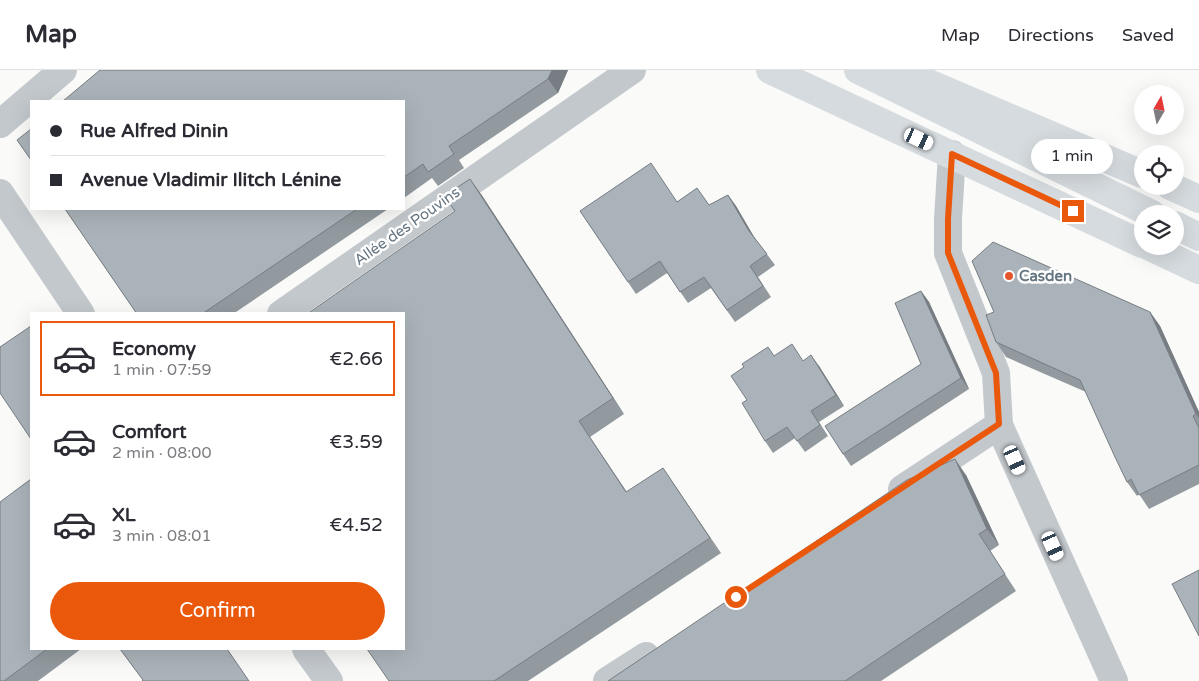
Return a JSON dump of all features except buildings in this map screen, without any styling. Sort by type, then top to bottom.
[{"type":"main road","points":[[770,70],[1134,240]]},
{"type":"main road","points":[[858,70],[1134,205]]},
{"type":"main road","points":[[898,70],[1134,171]]},
{"type":"main road","points":[[1184,192],[1199,199]]},
{"type":"main road","points":[[1184,230],[1199,237]]},
{"type":"main road","points":[[1167,255],[1199,270]]},
{"type":"street","points":[[0,124],[63,70]]},
{"type":"street","name":"Allée des Pouvins","points":[[284,312],[632,70]]},
{"type":"street","points":[[952,154],[948,253],[996,373],[999,424],[1114,681]]},
{"type":"street","points":[[0,193],[81,312]]},
{"type":"street","points":[[879,504],[999,424]]},
{"type":"street","points":[[607,681],[665,644]]},
{"type":"street","points":[[307,650],[329,681]]},
{"type":"place","name":"Casden","points":[[1009,276]]},
{"type":"route","points":[[736,597],[999,424],[996,373],[948,253],[952,154],[1073,211]]}]
